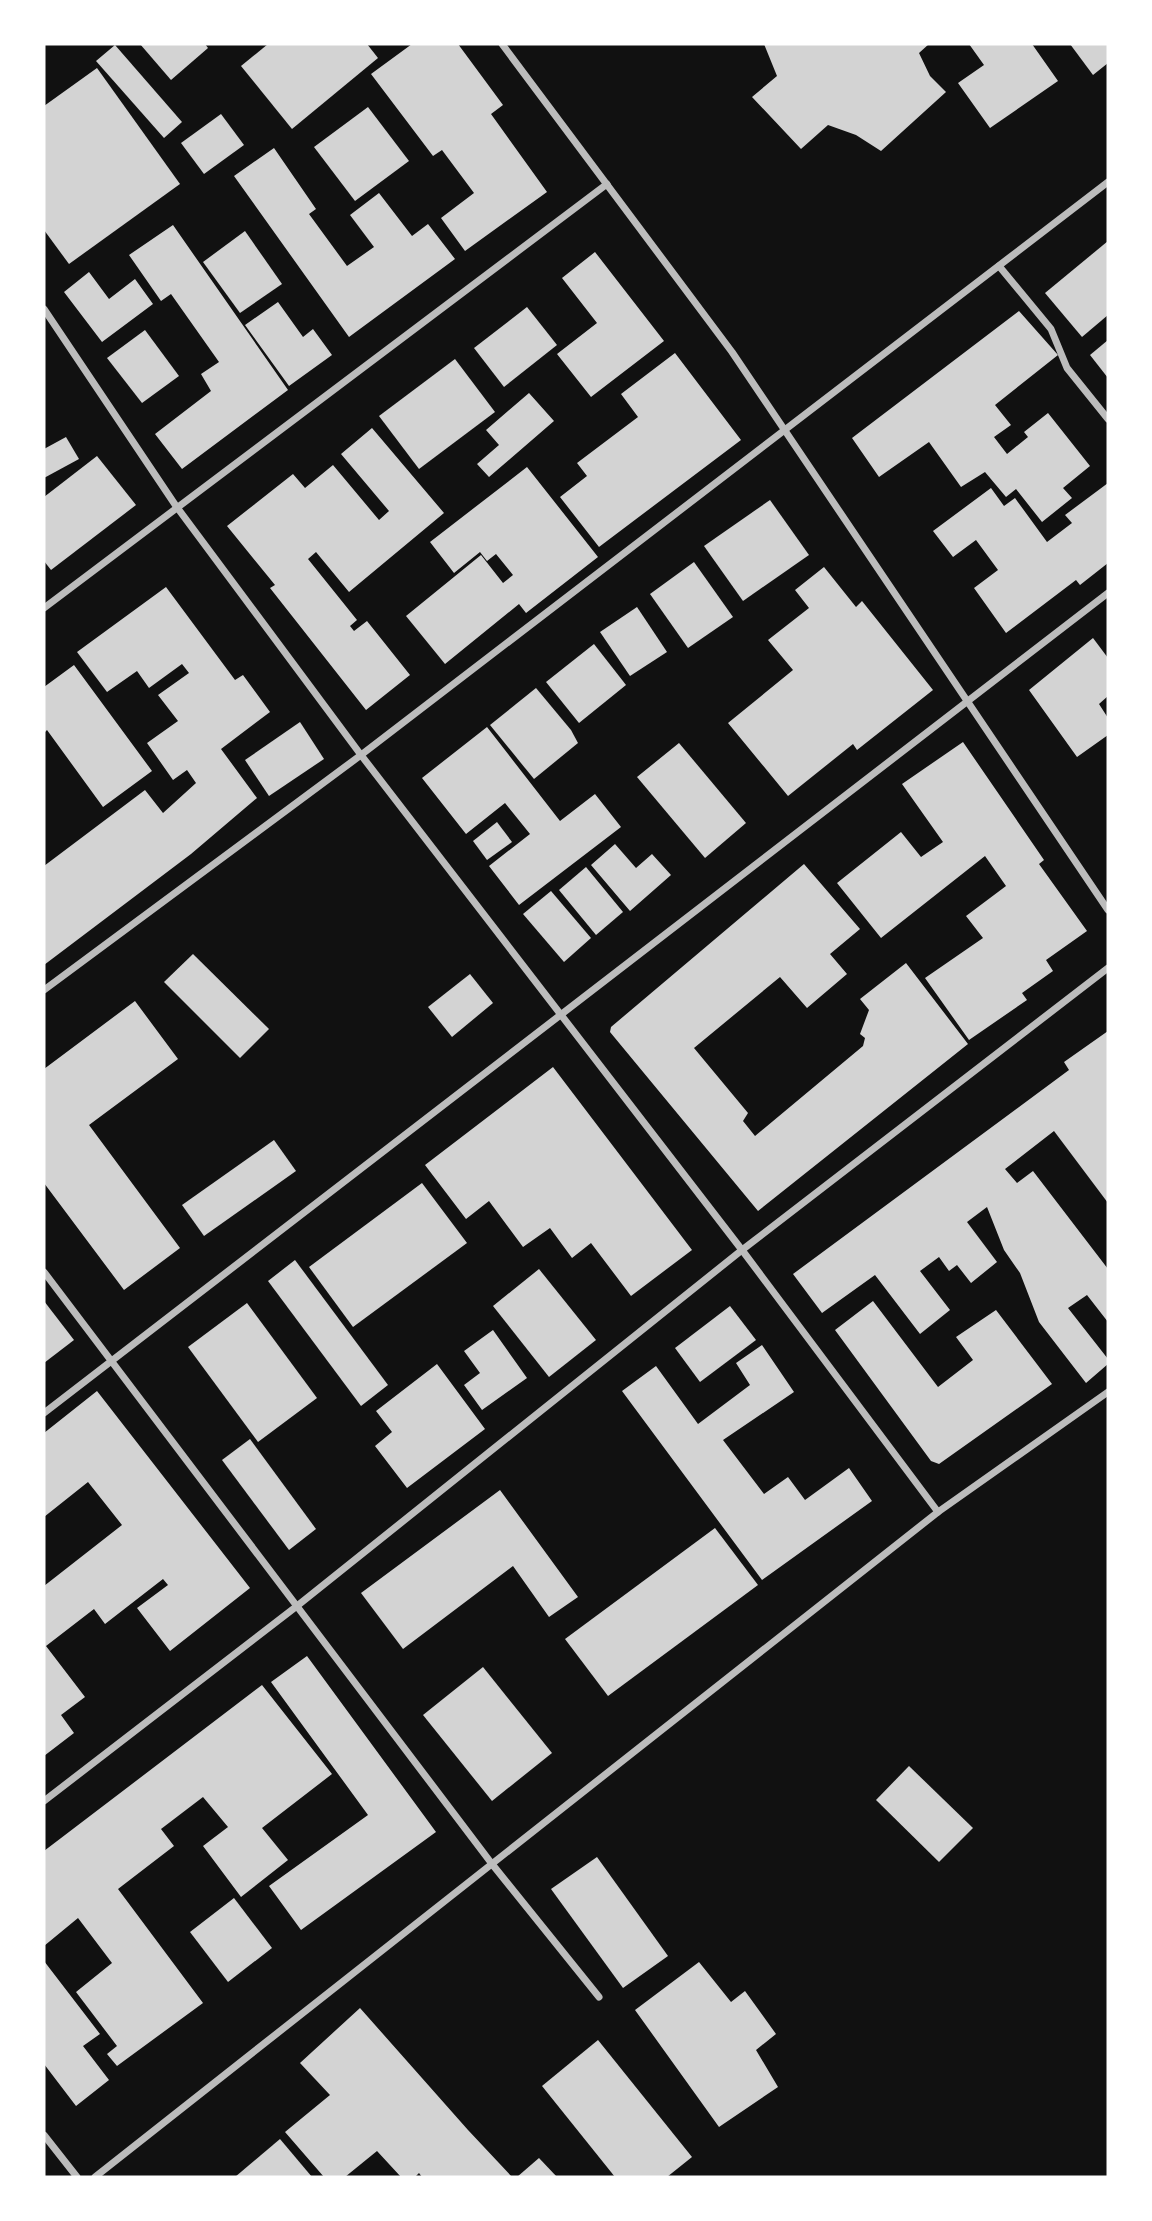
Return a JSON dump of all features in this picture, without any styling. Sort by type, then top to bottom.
[{"type":"street","points":[[502,44],[732,352],[1108,910]]},
{"type":"street","points":[[44,990],[361,755],[1108,182]]},
{"type":"street","points":[[44,608],[607,184]]},
{"type":"street","points":[[999,266],[1051,329],[1067,368],[1108,419]]},
{"type":"street","points":[[44,309],[176,506],[361,755],[562,1013],[938,1512]]},
{"type":"street","points":[[44,1413],[1108,593]]},
{"type":"street","points":[[44,1801],[297,1606],[742,1250],[1108,968]]},
{"type":"street","points":[[44,1272],[492,1864],[599,1997]]},
{"type":"street","points":[[94,2177],[938,1512],[1108,1392]]},
{"type":"street","points":[[44,2135],[77,2177]]},
{"type":"building","points":[[140,44],[205,44],[208,48],[171,80]]},
{"type":"building","points":[[268,44],[367,44],[378,58],[292,129],[241,66]]},
{"type":"building","points":[[412,44],[458,44],[503,105],[491,114],[547,192],[465,251],[441,218],[474,193],[442,150],[433,156],[371,74]]},
{"type":"building","points":[[764,44],[929,44],[919,53],[930,76],[946,92],[881,151],[856,135],[828,125],[801,149],[752,97],[777,76]]},
{"type":"building","points":[[969,44],[1032,44],[1058,81],[990,128],[958,83],[984,65]]},
{"type":"building","points":[[1070,44],[1108,44],[1108,63],[1093,75]]},
{"type":"building","points":[[115,45],[182,122],[164,138],[96,61]]},
{"type":"building","points":[[97,68],[180,184],[69,264],[44,230],[44,106]]},
{"type":"building","points":[[368,107],[409,161],[355,201],[314,147]]},
{"type":"building","points":[[221,114],[244,145],[204,174],[181,143]]},
{"type":"building","points":[[274,148],[316,209],[309,214],[347,266],[374,247],[350,215],[379,193],[412,236],[428,224],[455,259],[349,337],[234,176]]},
{"type":"building","points":[[173,225],[288,390],[182,469],[155,434],[211,391],[201,374],[219,362],[171,294],[161,301],[129,255]]},
{"type":"building","points":[[245,231],[282,284],[240,313],[203,262]]},
{"type":"building","points":[[1108,241],[1108,315],[1082,337],[1045,293]]},
{"type":"building","points":[[595,252],[664,341],[591,397],[557,354],[597,323],[562,278]]},
{"type":"building","points":[[89,272],[109,299],[135,279],[153,304],[102,342],[64,292]]},
{"type":"building","points":[[278,302],[303,337],[313,329],[332,355],[289,386],[245,325]]},
{"type":"building","points":[[527,307],[557,345],[504,387],[474,348]]},
{"type":"building","points":[[1019,311],[1058,355],[995,405],[1011,425],[994,437],[1007,454],[1028,437],[1024,432],[1048,413],[1090,466],[1063,488],[1072,498],[1042,522],[1016,489],[1006,497],[985,472],[961,487],[929,442],[879,477],[852,438]]},
{"type":"building","points":[[145,330],[179,376],[142,403],[107,358]]},
{"type":"building","points":[[1108,340],[1108,378],[1090,355]]},
{"type":"building","points":[[675,353],[741,440],[599,547],[560,497],[587,476],[577,463],[638,417],[621,394]]},
{"type":"building","points":[[455,359],[495,412],[419,469],[379,416]]},
{"type":"building","points":[[529,393],[554,421],[489,477],[477,464],[499,445],[486,430]]},
{"type":"building","points":[[372,428],[444,513],[349,592],[316,552],[308,559],[357,620],[350,626],[354,631],[367,621],[410,675],[366,710],[270,588],[275,585],[227,526],[293,474],[305,488],[333,465],[379,520],[389,511],[341,454]]},
{"type":"building","points":[[66,437],[79,459],[44,478],[44,449]]},
{"type":"building","points":[[97,456],[136,505],[51,570],[44,561],[44,497]]},
{"type":"building","points":[[527,467],[598,557],[526,613],[519,604],[445,664],[406,616],[481,555],[503,583],[513,575],[496,554],[487,561],[480,552],[454,573],[430,542]]},
{"type":"building","points":[[1108,483],[1108,563],[1080,585],[1076,580],[1006,633],[974,588],[998,570],[976,540],[953,557],[933,531],[991,488],[1004,506],[1015,498],[1047,542],[1072,523],[1065,515]]},
{"type":"building","points":[[770,500],[809,555],[743,601],[704,546]]},
{"type":"building","points":[[694,562],[733,617],[688,648],[650,594]]},
{"type":"building","points":[[824,567],[856,607],[862,601],[933,690],[857,750],[853,744],[788,796],[728,723],[793,670],[768,640],[809,608],[795,590]]},
{"type":"building","points":[[166,587],[235,680],[243,675],[270,712],[221,749],[257,798],[191,854],[44,965],[44,866],[145,790],[163,813],[196,783],[187,770],[173,780],[147,743],[178,721],[158,695],[189,673],[182,664],[149,688],[137,671],[107,692],[77,652]]},
{"type":"building","points":[[637,607],[667,652],[630,676],[600,632]]},
{"type":"building","points":[[1093,638],[1108,658],[1108,696],[1099,704],[1108,718],[1108,735],[1077,757],[1029,690]]},
{"type":"building","points":[[594,644],[626,685],[579,723],[546,682]]},
{"type":"building","points":[[74,665],[152,771],[103,807],[47,730],[44,733],[44,687]]},
{"type":"building","points":[[536,688],[571,730],[578,743],[534,779],[490,725]]},
{"type":"building","points":[[300,722],[324,759],[269,796],[245,760]]},
{"type":"building","points":[[487,727],[560,821],[595,794],[621,827],[519,905],[489,866],[530,834],[505,803],[466,834],[422,778]]},
{"type":"building","points":[[963,742],[1044,860],[1039,864],[1087,931],[1046,960],[1053,971],[1022,993],[1027,1000],[969,1040],[925,978],[983,938],[966,916],[1006,886],[985,856],[881,938],[837,883],[901,832],[921,857],[943,842],[902,784]]},
{"type":"building","points":[[679,743],[746,823],[705,858],[637,777]]},
{"type":"building","points":[[497,822],[512,842],[487,860],[473,841]]},
{"type":"building","points":[[615,844],[636,868],[652,854],[671,875],[630,911],[591,865]]},
{"type":"building","points":[[804,864],[860,929],[830,954],[847,974],[807,1008],[780,977],[694,1048],[748,1113],[743,1121],[755,1136],[863,1046],[865,1038],[860,1034],[869,1010],[860,999],[906,963],[968,1044],[758,1211],[610,1032],[611,1027]]},
{"type":"building","points":[[586,867],[623,912],[596,935],[559,890]]},
{"type":"building","points":[[551,891],[591,938],[564,962],[523,914]]},
{"type":"building","points":[[193,954],[269,1029],[240,1058],[164,982]]},
{"type":"building","points":[[470,974],[493,1003],[452,1037],[428,1007]]},
{"type":"building","points":[[135,1001],[178,1059],[89,1125],[180,1248],[124,1290],[44,1183],[44,1069]]},
{"type":"building","points":[[1108,1031],[1108,1203],[1054,1131],[1005,1169],[1017,1183],[1033,1171],[1108,1269],[1108,1322],[1087,1295],[1068,1308],[1108,1359],[1108,1364],[1086,1383],[1039,1322],[1020,1273],[1004,1250],[987,1207],[967,1222],[997,1262],[971,1283],[957,1265],[949,1271],[939,1257],[920,1271],[950,1310],[920,1334],[875,1275],[822,1313],[793,1274],[1069,1070],[1064,1062]]},
{"type":"building","points":[[553,1067],[692,1250],[631,1296],[591,1243],[572,1258],[550,1228],[523,1247],[489,1201],[466,1219],[425,1165]]},
{"type":"building","points":[[274,1140],[296,1171],[204,1236],[182,1205]]},
{"type":"building","points":[[422,1183],[467,1243],[353,1327],[309,1267]]},
{"type":"building","points":[[295,1260],[388,1385],[361,1406],[268,1281]]},
{"type":"building","points":[[539,1269],[596,1340],[549,1377],[493,1306]]},
{"type":"building","points":[[44,1301],[74,1340],[44,1363]]},
{"type":"building","points":[[873,1301],[938,1387],[973,1360],[956,1337],[996,1310],[1052,1384],[939,1464],[931,1461],[835,1330]]},
{"type":"building","points":[[247,1303],[317,1398],[258,1442],[188,1347]]},
{"type":"building","points":[[730,1306],[756,1340],[700,1382],[675,1348]]},
{"type":"building","points":[[493,1330],[527,1378],[482,1410],[464,1385],[480,1373],[464,1351]]},
{"type":"building","points":[[762,1345],[794,1392],[723,1440],[764,1494],[788,1477],[805,1500],[849,1468],[872,1501],[762,1580],[622,1391],[656,1366],[698,1424],[750,1385],[736,1363]]},
{"type":"building","points":[[437,1364],[485,1429],[407,1488],[375,1446],[392,1432],[376,1411]]},
{"type":"building","points":[[97,1391],[250,1588],[170,1651],[137,1608],[168,1585],[163,1579],[105,1624],[94,1609],[46,1646],[85,1697],[61,1715],[74,1733],[44,1756],[44,1586],[122,1525],[88,1482],[44,1517],[44,1433]]},
{"type":"building","points":[[250,1439],[316,1529],[289,1550],[222,1460]]},
{"type":"building","points":[[500,1490],[578,1597],[549,1617],[513,1566],[403,1649],[361,1593]]},
{"type":"building","points":[[715,1528],[758,1585],[608,1696],[565,1639]]},
{"type":"building","points":[[307,1656],[436,1832],[301,1930],[269,1886],[368,1815],[271,1682]]},
{"type":"building","points":[[483,1667],[552,1753],[492,1801],[423,1715]]},
{"type":"building","points":[[262,1685],[332,1774],[262,1828],[288,1860],[241,1897],[203,1846],[228,1827],[203,1797],[161,1829],[174,1846],[118,1889],[203,2003],[117,2066],[107,2054],[117,2046],[76,1992],[112,1963],[78,1918],[44,1946],[44,1851]]},
{"type":"building","points":[[909,1766],[973,1828],[939,1862],[876,1800]]},
{"type":"building","points":[[597,1857],[668,1956],[623,1988],[551,1889]]},
{"type":"building","points":[[234,1898],[272,1948],[228,1982],[190,1932]]},
{"type":"building","points":[[44,1961],[100,2034],[83,2046],[109,2080],[76,2106],[44,2064]]},
{"type":"building","points":[[699,1962],[731,2002],[745,1991],[776,2034],[756,2050],[778,2087],[719,2127],[635,2010]]},
{"type":"building","points":[[360,2008],[512,2177],[422,2177],[419,2173],[415,2177],[401,2177],[377,2151],[345,2177],[324,2177],[285,2132],[330,2095],[300,2063]]},
{"type":"building","points":[[598,2040],[692,2157],[667,2177],[615,2177],[542,2086]]},
{"type":"building","points":[[280,2139],[312,2177],[235,2177]]},
{"type":"building","points":[[539,2158],[557,2177],[517,2177]]}]
